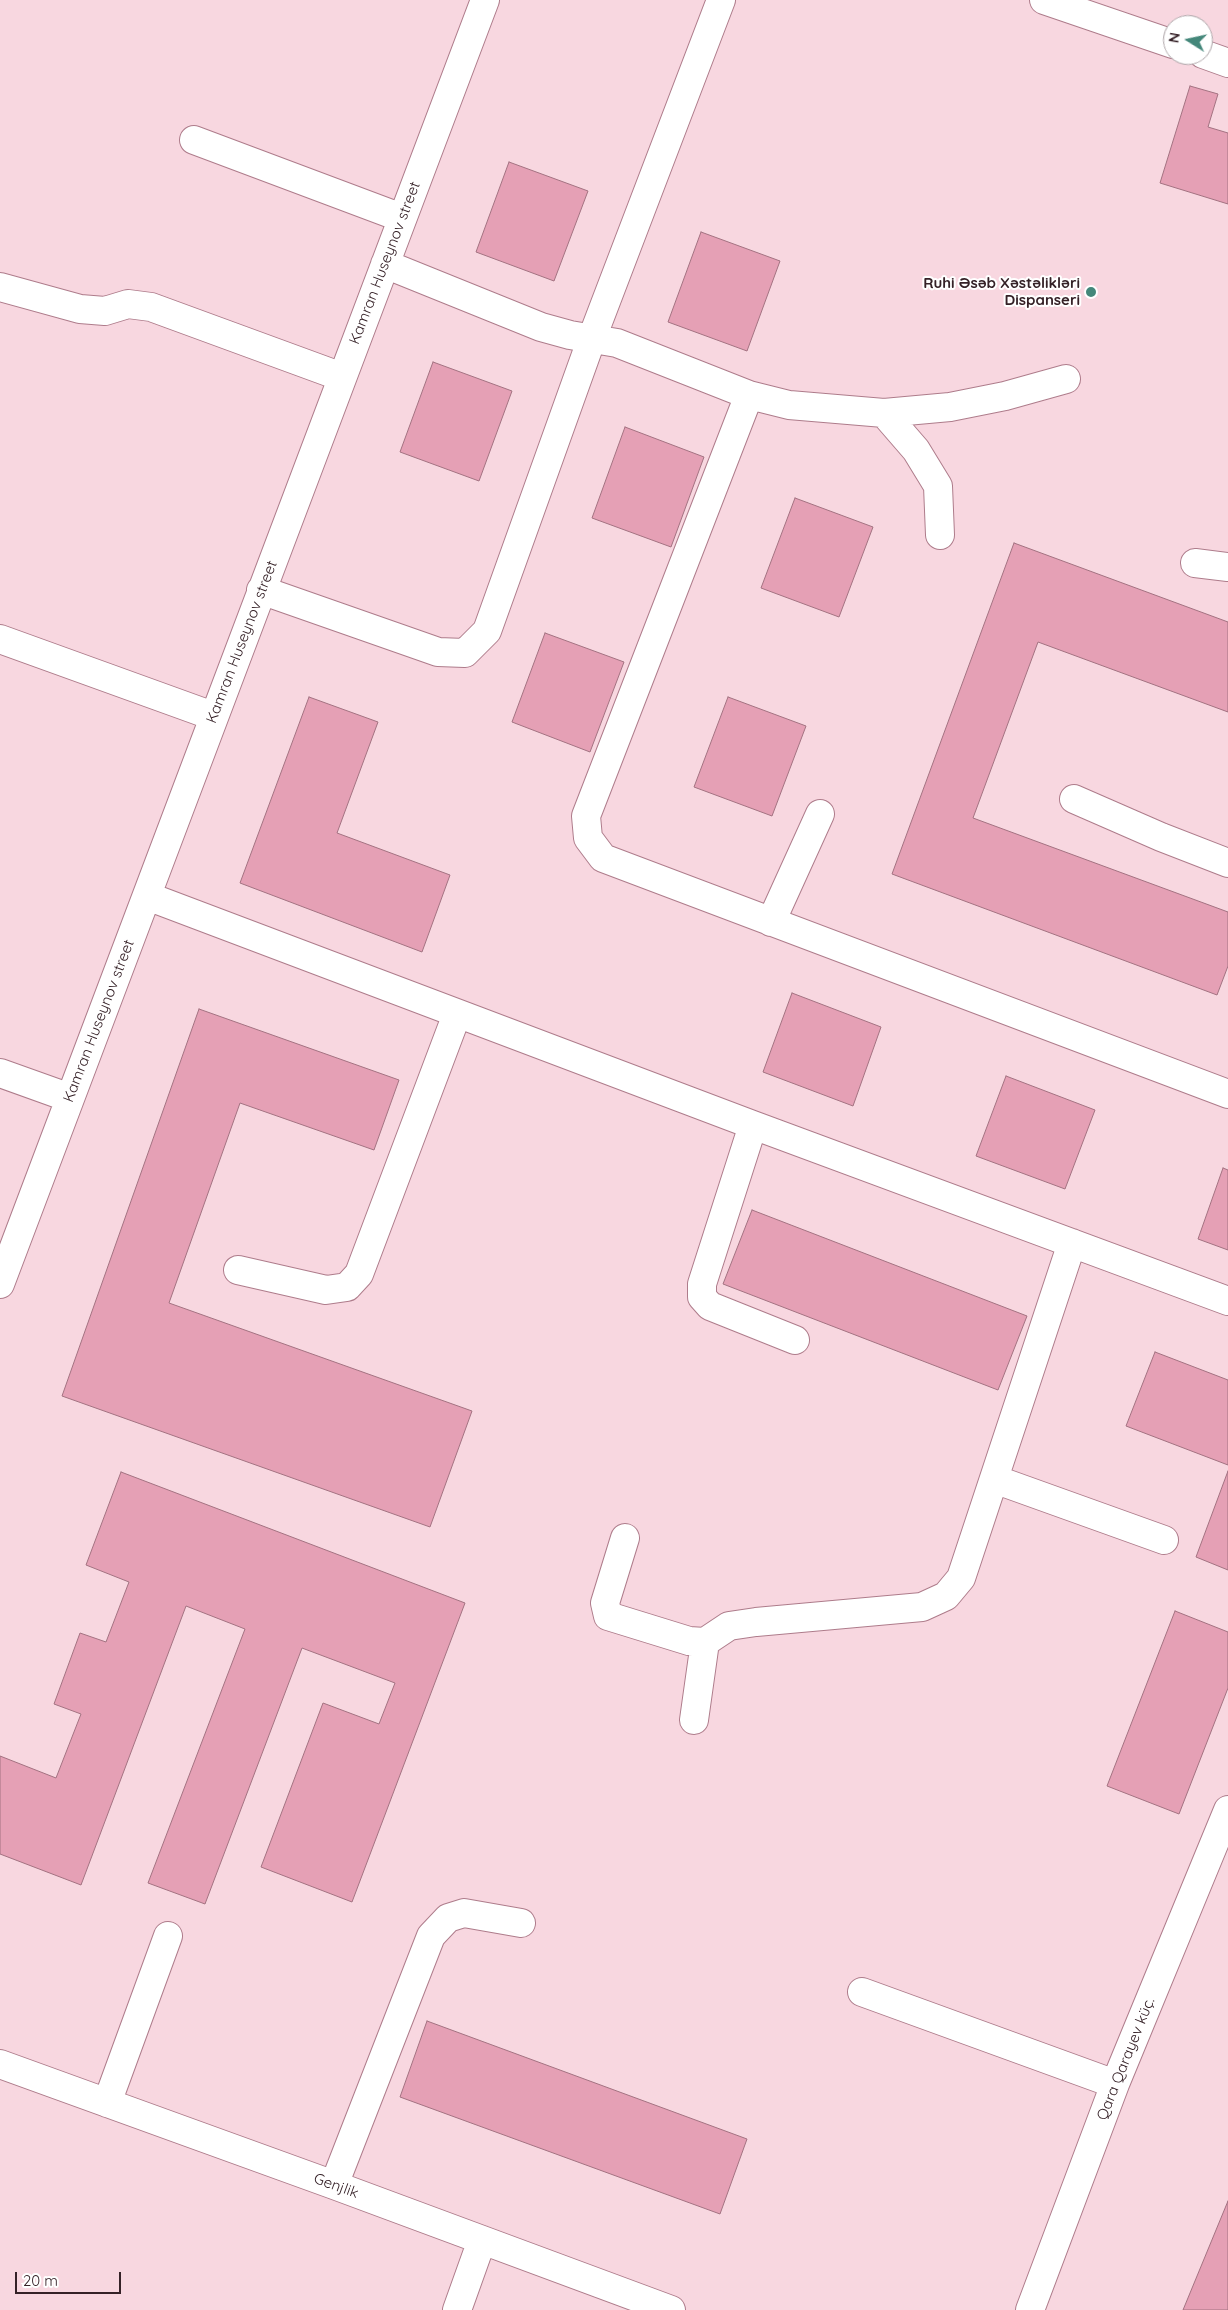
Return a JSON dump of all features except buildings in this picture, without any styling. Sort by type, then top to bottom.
[{"type":"street","name":"Kamran Huseynov street","points":[[0,1284],[485,0]]},
{"type":"street","points":[[261,590],[438,652],[465,654],[487,631],[592,338],[721,0]]},
{"type":"street","points":[[1044,0],[1163,41]]},
{"type":"street","points":[[1213,58],[1228,63]]},
{"type":"street","points":[[194,140],[402,218]]},
{"type":"street","points":[[385,264],[541,327],[617,344],[653,356],[749,395],[789,406],[884,413],[950,407],[1005,396],[1066,379]]},
{"type":"street","points":[[0,287],[80,309],[105,311],[128,304],[151,307],[342,377]]},
{"type":"street","points":[[749,395],[586,816],[588,838],[603,858],[1228,1094]]},
{"type":"street","points":[[884,413],[916,450],[938,486],[940,535]]},
{"type":"street","points":[[1195,563],[1228,567]]},
{"type":"street","points":[[0,639],[213,716]]},
{"type":"street","points":[[1074,799],[1161,837],[1228,863]]},
{"type":"street","points":[[771,922],[820,814]]},
{"type":"street","points":[[147,896],[753,1126],[1228,1301]]},
{"type":"street","points":[[238,1270],[326,1290],[347,1287],[359,1274],[457,1014]]},
{"type":"street","points":[[0,1073],[70,1098]]},
{"type":"street","points":[[753,1126],[702,1284],[702,1297],[710,1306],[796,1340]]},
{"type":"street","points":[[624,1538],[605,1603],[608,1616],[689,1642],[705,1642],[729,1626],[922,1607],[946,1596],[961,1578],[1072,1243]]},
{"type":"street","points":[[994,1479],[1164,1540]]},
{"type":"street","points":[[694,1720],[705,1642]]},
{"type":"street","name":"Qara Qarayev küç.","points":[[1030,2310],[1115,2084],[1228,1810]]},
{"type":"street","points":[[334,2185],[431,1936],[448,1918],[464,1914],[521,1923]]},
{"type":"street","points":[[107,2103],[168,1936]]},
{"type":"street","points":[[862,1992],[1115,2084]]},
{"type":"street","name":"Genjlik","points":[[0,2064],[671,2310]]},
{"type":"street","points":[[457,2310],[482,2240]]},
{"type":"place","name":"Ruhi Əsəb Xəstəlikləri Dispanseri","points":[[1091,292]]}]
